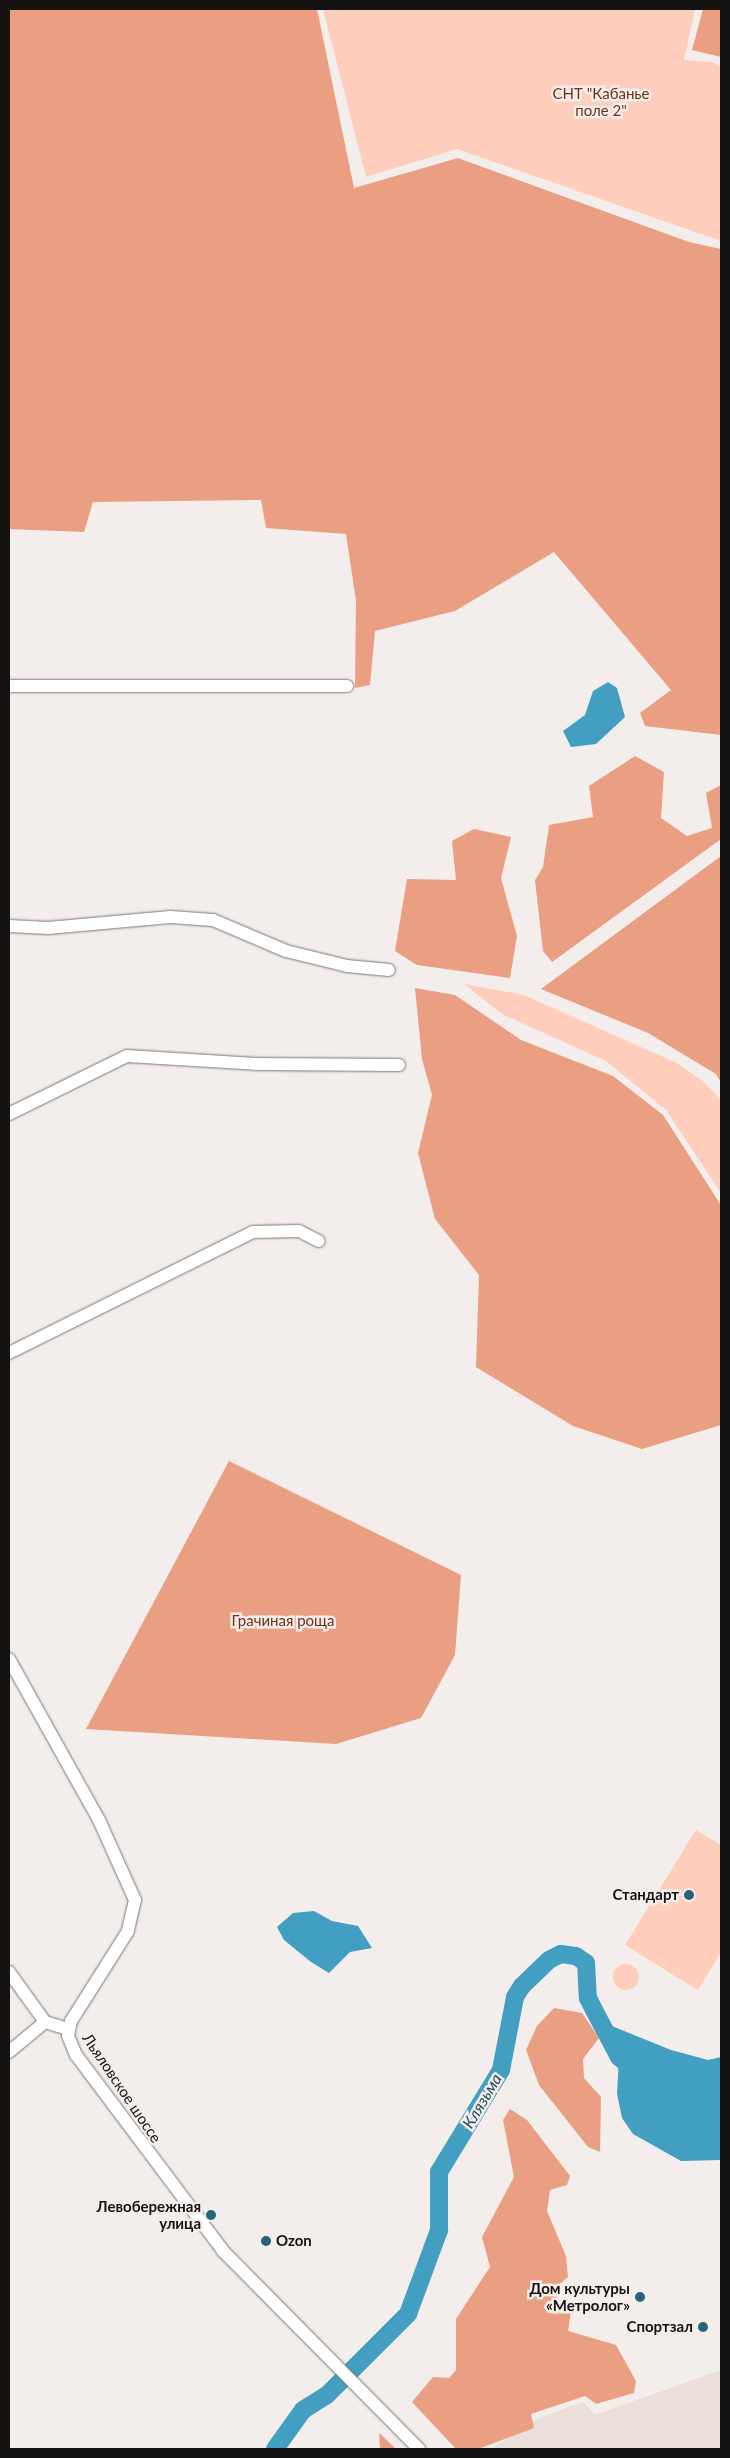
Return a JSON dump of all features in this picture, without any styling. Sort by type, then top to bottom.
[{"type":"street","points":[[9,686],[348,686]]},
{"type":"street","points":[[9,926],[48,928],[171,917],[214,920],[286,951],[347,966],[389,970]]},
{"type":"street","points":[[9,1114],[126,1056],[256,1064],[399,1065]]},
{"type":"street","points":[[9,1353],[252,1232],[299,1231],[319,1241]]},
{"type":"street","name":"Льяловское шоссе","points":[[9,1659],[99,1820],[135,1900],[128,1931],[68,2029],[76,2055],[181,2200],[227,2256],[323,2355],[419,2449]]},
{"type":"street","points":[[9,1972],[45,2022],[68,2029]]},
{"type":"street","points":[[9,2052],[45,2022]]},
{"type":"shaded area","points":[[721,2370],[721,2449],[492,2449],[541,2417],[583,2402],[595,2415]]},
{"type":"green space","points":[[9,9],[317,9],[354,188],[458,158],[689,242],[721,249],[721,735],[645,726],[640,713],[671,690],[554,552],[455,611],[375,631],[370,685],[355,688],[356,601],[346,534],[266,528],[261,500],[93,502],[84,532],[9,529]]},
{"type":"green space","name":"СНТ \"Кабанье поле 2\"","points":[[323,9],[695,9],[684,60],[712,62],[721,67],[721,241],[457,149],[366,177]]},
{"type":"green space","points":[[703,9],[721,9],[721,57],[692,50]]},
{"type":"green space","points":[[635,756],[664,772],[661,818],[687,836],[712,828],[706,793],[721,785],[721,839],[552,962],[543,951],[535,880],[543,867],[549,825],[593,817],[589,786]]},
{"type":"green space","points":[[474,829],[511,837],[501,878],[517,936],[510,978],[417,965],[395,951],[407,879],[456,880],[452,841]]},
{"type":"green space","points":[[721,856],[721,1083],[716,1074],[648,1033],[541,989]]},
{"type":"green space","points":[[464,984],[524,995],[677,1063],[705,1083],[721,1100],[721,1193],[666,1110],[606,1061],[502,1014]]},
{"type":"green space","points":[[415,988],[455,995],[521,1040],[613,1076],[663,1115],[721,1205],[721,1425],[642,1449],[573,1426],[476,1367],[479,1275],[435,1219],[418,1153],[432,1095],[422,1059]]},
{"type":"green space","name":"Грачиная роща","points":[[229,1461],[461,1575],[455,1655],[421,1718],[336,1744],[86,1729]]},
{"type":"green space","name":"Стандарт","points":[[696,1830],[721,1845],[721,1952],[698,1990],[625,1945]]},
{"type":"green space","points":[[626,1964],[635,1968],[639,1977],[635,1986],[626,1990],[617,1986],[613,1977],[617,1968]]},
{"type":"green space","points":[[554,2008],[582,2013],[599,2038],[583,2059],[584,2078],[601,2097],[600,2152],[588,2147],[539,2085],[526,2050],[537,2026]]},
{"type":"green space","points":[[510,2109],[527,2120],[570,2176],[567,2185],[550,2190],[547,2211],[566,2256],[568,2277],[556,2288],[558,2303],[571,2312],[568,2331],[616,2345],[636,2381],[634,2393],[596,2404],[585,2396],[531,2414],[534,2428],[478,2449],[456,2449],[412,2402],[433,2377],[449,2378],[456,2370],[456,2319],[490,2267],[482,2237],[514,2177],[503,2120]]},
{"type":"green space","points":[[379,2433],[396,2449],[380,2449]]},
{"type":"water","points":[[608,682],[617,688],[625,717],[596,744],[571,747],[563,731],[585,715],[593,691]]},
{"type":"water","points":[[314,1911],[332,1921],[358,1926],[372,1948],[350,1952],[329,1973],[311,1962],[284,1940],[277,1927],[293,1913]]},
{"type":"water","points":[[602,2022],[671,2050],[708,2060],[721,2057],[721,2160],[681,2161],[633,2134],[622,2118],[617,2094],[619,2057]]},
{"type":"waterway","name":"Клязьма","points":[[275,2449],[303,2410],[327,2395],[408,2314],[439,2230],[439,2172],[501,2070],[515,1997],[522,1986],[549,1960],[561,1954],[576,1956],[586,1963],[588,1998],[619,2057],[631,2067]]},
{"type":"place","name":"Стандарт","points":[[689,1895]]},
{"type":"place","name":"Левобережная улица","points":[[211,2215]]},
{"type":"place","name":"Ozon","points":[[266,2241]]},
{"type":"place","name":"Дом культуры «Метролог»","points":[[640,2297]]},
{"type":"place","name":"Спортзал","points":[[703,2327]]}]
